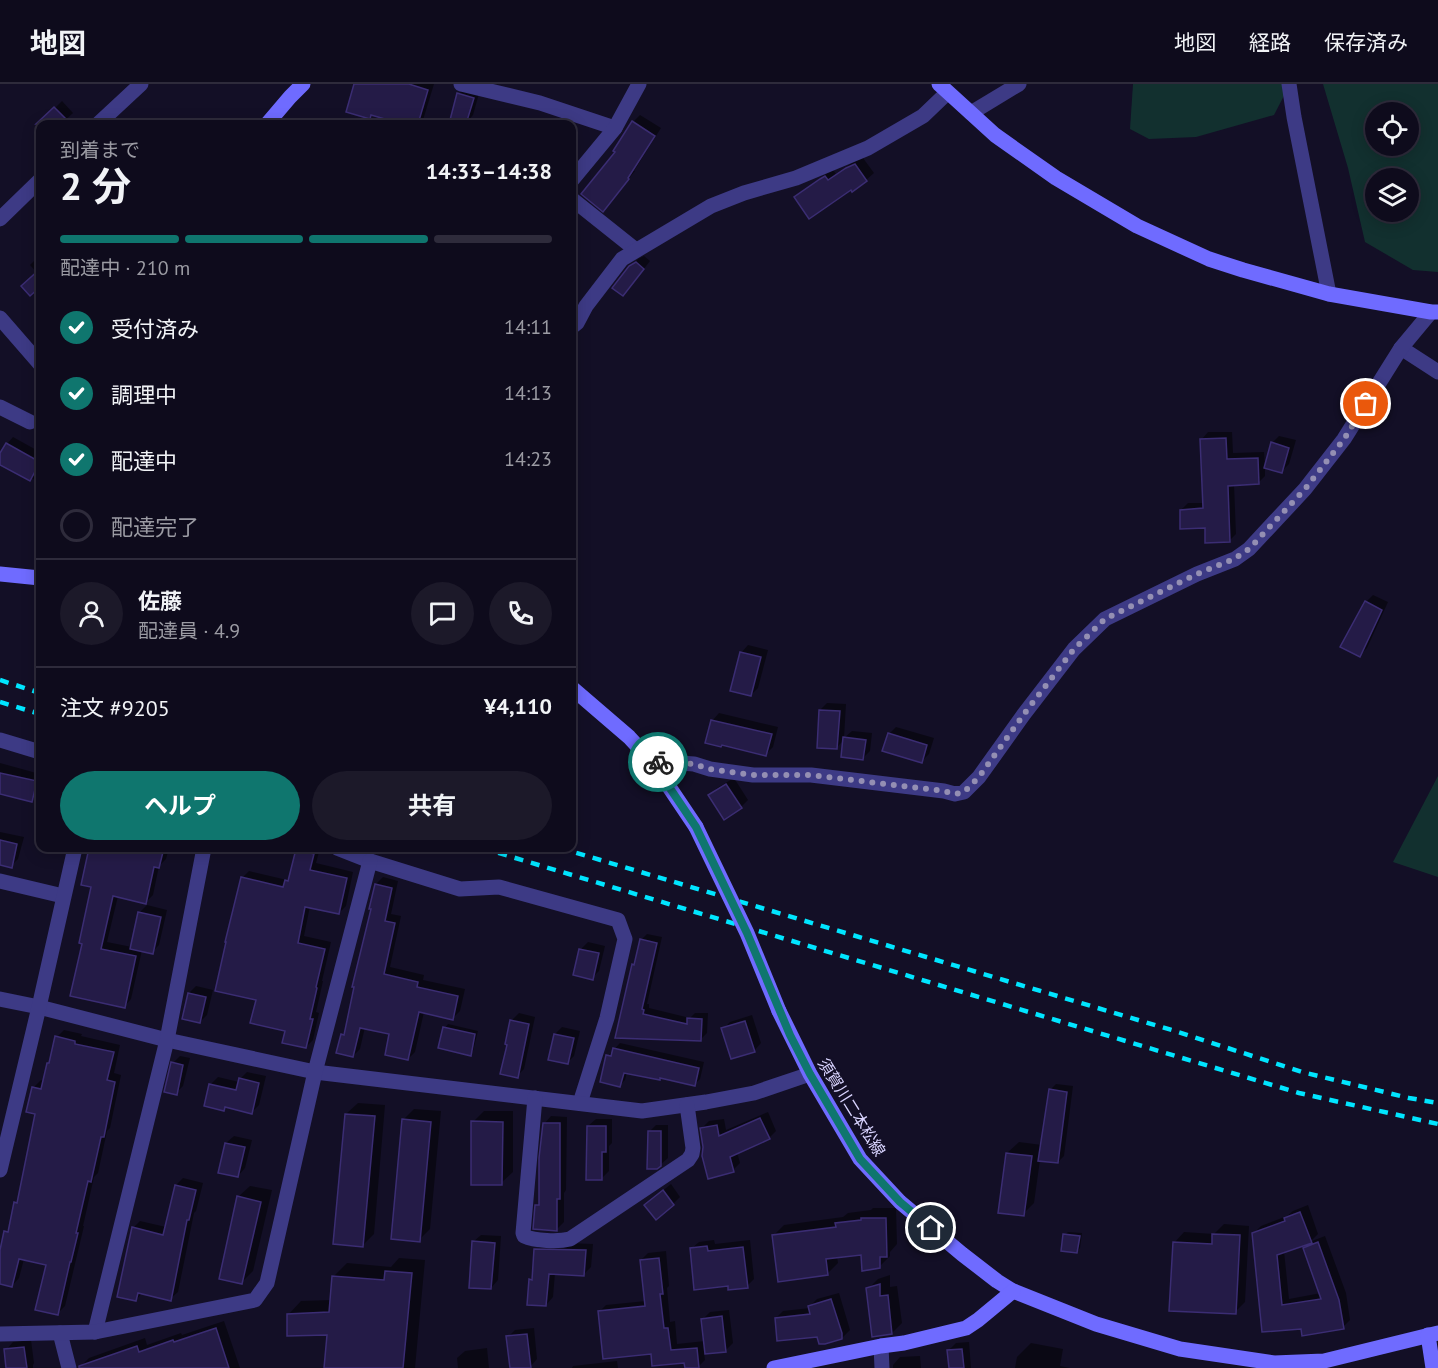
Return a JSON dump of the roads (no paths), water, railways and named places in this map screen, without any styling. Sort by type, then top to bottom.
[{"type":"main road","points":[[270,120],[303,84]]},
{"type":"main road","points":[[943,88],[995,135],[1056,178],[1137,226],[1209,259],[1329,294],[1434,312]]},
{"type":"main road","points":[[0,574],[36,578]]},
{"type":"main road","name":"須賀川二本松線","points":[[576,691],[629,737],[653,763],[696,827],[747,933],[779,1011],[810,1074],[860,1159],[900,1202],[997,1281],[1012,1291],[1095,1324],[1180,1349],[1274,1363],[1324,1361],[1433,1334]]},
{"type":"main road","points":[[774,1368],[904,1343],[966,1328],[1012,1291]]},
{"type":"main road","points":[[1432,1368],[1433,1334]]},
{"type":"street","points":[[102,120],[141,84]]},
{"type":"street","points":[[461,84],[540,103],[615,128]]},
{"type":"street","points":[[576,175],[615,128],[639,84]]},
{"type":"street","points":[[971,113],[1019,84]]},
{"type":"street","points":[[1289,84],[1329,294]]},
{"type":"street","points":[[576,324],[586,306],[622,259],[636,250],[711,206],[744,193],[796,178],[868,148],[923,116],[943,88]]},
{"type":"street","points":[[0,219],[36,184]]},
{"type":"street","points":[[576,202],[636,250]]},
{"type":"street","points":[[653,763],[694,764],[710,769],[753,775],[811,775],[955,794],[964,792],[979,777],[1074,649],[1105,619],[1197,574],[1234,559],[1249,549],[1305,489],[1344,439],[1401,348],[1434,312]]},
{"type":"street","points":[[0,318],[36,359]]},
{"type":"street","points":[[1401,348],[1438,372]]},
{"type":"street","points":[[0,407],[30,422]]},
{"type":"street","points":[[0,740],[36,751]]},
{"type":"street","points":[[0,1170],[74,852]]},
{"type":"street","points":[[95,1332],[167,1040],[203,852]]},
{"type":"street","points":[[347,852],[460,890],[499,887],[618,920],[625,939],[607,1018],[580,1103]]},
{"type":"street","points":[[0,1334],[95,1332],[255,1300],[267,1283],[315,1072],[370,861]]},
{"type":"street","points":[[0,881],[63,896]]},
{"type":"street","points":[[0,999],[167,1040],[315,1072],[642,1110],[687,1105],[754,1093],[810,1074]]},
{"type":"street","points":[[535,1098],[523,1233],[528,1239],[555,1241],[570,1239],[688,1160],[693,1148],[687,1105]]},
{"type":"street","points":[[60,1333],[69,1368]]},
{"type":"street","points":[[881,1346],[882,1368]]},
{"type":"railway","points":[[0,680],[36,692]]},
{"type":"railway","points":[[0,702],[36,713]]},
{"type":"railway","points":[[495,852],[1299,1093],[1438,1124]]},
{"type":"railway","points":[[573,852],[1175,1031],[1302,1072],[1438,1103]]}]
